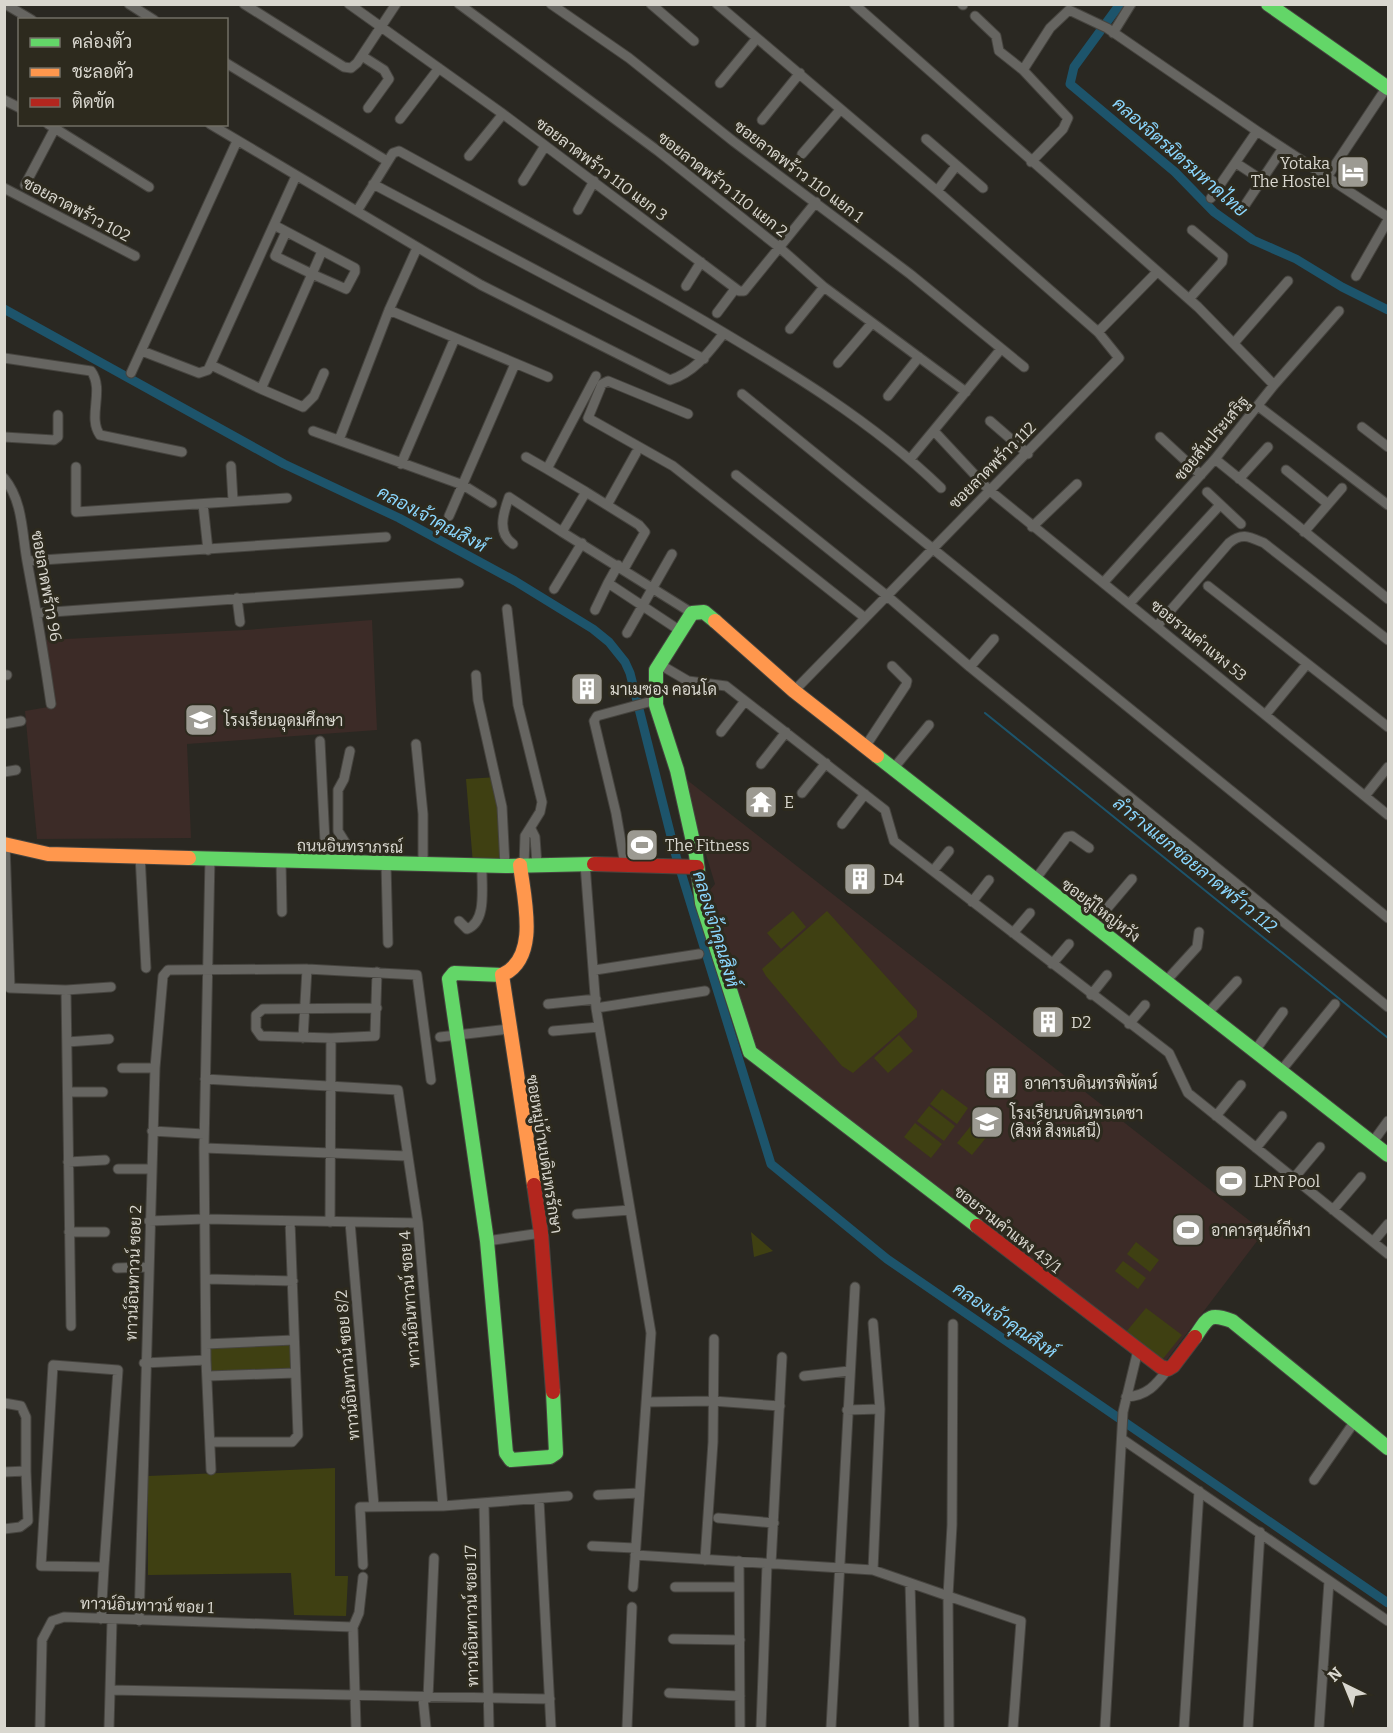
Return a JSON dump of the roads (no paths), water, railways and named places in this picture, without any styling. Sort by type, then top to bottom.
[{"type":"street","points":[[5,4],[29,18]]},
{"type":"street","points":[[129,4],[151,18]]},
{"type":"street","points":[[244,4],[344,67],[351,68],[362,56],[396,4]]},
{"type":"street","name":"ซอยลาดพร้าว 110 แยก 3","points":[[349,4],[503,114],[735,289]]},
{"type":"street","name":"ซอยลาดพร้าว 110 แยก 2","points":[[459,4],[658,151],[780,248],[824,287],[966,392]]},
{"type":"street","name":"ซอยลาดพร้าว 110 แยก 1","points":[[551,4],[628,58],[733,141],[816,202],[1024,367]]},
{"type":"street","points":[[651,4],[694,41]]},
{"type":"street","name":"ซอยลาดพร้าว 112","points":[[717,4],[937,191],[1098,332],[1116,352],[1117,362],[864,617],[794,691]]},
{"type":"street","points":[[854,4],[1189,299],[1274,385]]},
{"type":"street","points":[[1110,31],[1131,4]]},
{"type":"street","points":[[1268,4],[1388,88],[1328,177]]},
{"type":"street","points":[[1023,70],[1050,28],[1065,12],[1077,11],[1093,20],[1389,218],[1356,276]]},
{"type":"street","points":[[975,16],[996,36],[999,51],[1023,70],[1068,118],[1063,129],[1032,162]]},
{"type":"street","points":[[720,83],[757,38]]},
{"type":"street","points":[[362,56],[384,70],[390,79],[368,108]]},
{"type":"street","points":[[228,64],[387,161]]},
{"type":"street","points":[[400,119],[440,68]]},
{"type":"street","points":[[762,120],[800,74]]},
{"type":"street","points":[[4,100],[18,107]]},
{"type":"street","points":[[802,154],[840,110]]},
{"type":"street","points":[[469,156],[503,114]]},
{"type":"street","points":[[25,185],[51,126],[149,187]]},
{"type":"street","points":[[213,126],[417,248],[544,318],[670,380],[687,373],[704,359],[724,333]]},
{"type":"street","points":[[1211,198],[1257,131]]},
{"type":"street","points":[[926,139],[983,188]]},
{"type":"street","points":[[131,373],[237,141]]},
{"type":"street","points":[[523,181],[545,146]]},
{"type":"street","points":[[1244,208],[1283,148]]},
{"type":"street","points":[[357,211],[387,161],[393,153],[399,151],[635,281],[724,333],[846,411],[910,458],[941,488]]},
{"type":"street","points":[[1236,163],[1262,180]]},
{"type":"street","points":[[937,191],[956,166]]},
{"type":"street","points":[[142,351],[199,373],[205,372],[211,365],[296,176]]},
{"type":"street","points":[[578,210],[594,182]]},
{"type":"street","points":[[373,184],[704,359]]},
{"type":"street","name":"ซอยลาดพร้าว 102","points":[[4,188],[135,256]]},
{"type":"street","points":[[717,313],[735,289],[744,291],[816,202]]},
{"type":"street","points":[[274,225],[355,268],[346,289],[274,256],[286,232]]},
{"type":"street","points":[[1189,299],[1222,262],[1223,256],[1192,230]]},
{"type":"street","points":[[339,440],[389,310],[417,248]]},
{"type":"street","points":[[261,389],[322,251]]},
{"type":"street","points":[[686,286],[701,262]]},
{"type":"street","points":[[1098,332],[1157,272]]},
{"type":"street","points":[[1234,343],[1288,281]]},
{"type":"street","points":[[790,329],[824,287]]},
{"type":"street","points":[[389,310],[548,377]]},
{"type":"street","name":"ซอยสันประเสริฐ","points":[[1103,583],[1215,459],[1274,385],[1339,311]]},
{"type":"street","points":[[838,363],[872,323]]},
{"type":"street","points":[[401,464],[454,338]]},
{"type":"street","points":[[910,458],[1001,349]]},
{"type":"street","points":[[888,396],[919,357]]},
{"type":"street","points":[[4,358],[90,371],[95,376],[96,430],[100,435],[182,452]]},
{"type":"street","points":[[449,516],[515,364]]},
{"type":"street","points":[[211,365],[303,407],[314,396],[324,373]]},
{"type":"street","points":[[547,469],[596,376]]},
{"type":"street","points":[[688,414],[608,381],[602,384],[588,418],[673,466],[864,617]]},
{"type":"street","points":[[742,394],[1389,918]]},
{"type":"street","points":[[1258,406],[1389,505]]},
{"type":"street","points":[[4,436],[54,440],[58,437],[58,415]]},
{"type":"street","points":[[990,421],[1028,454]]},
{"type":"street","points":[[1362,427],[1389,447]]},
{"type":"street","points":[[313,431],[463,485],[492,503]]},
{"type":"street","name":"ซอยรามคำแหง 53","points":[[934,431],[989,490],[1032,527],[1389,815]]},
{"type":"street","points":[[1160,437],[1201,474]]},
{"type":"street","points":[[1239,479],[1268,447]]},
{"type":"street","points":[[607,505],[636,453]]},
{"type":"street","points":[[526,457],[639,525],[645,532],[608,584],[595,610]]},
{"type":"street","points":[[1215,459],[1389,599]]},
{"type":"street","points":[[231,466],[233,501]]},
{"type":"street","points":[[76,467],[76,512],[287,498]]},
{"type":"street","points":[[1286,470],[1328,504]]},
{"type":"street","points":[[736,475],[1389,1007]]},
{"type":"street","name":"ซอยลาดพร้าว 96","points":[[4,478],[15,491],[38,613],[51,704]]},
{"type":"street","points":[[1032,527],[1077,484]]},
{"type":"street","points":[[1304,532],[1342,488]]},
{"type":"street","points":[[562,532],[586,492]]},
{"type":"street","points":[[1207,492],[1241,524]]},
{"type":"street","points":[[513,544],[506,539],[503,532],[509,497],[692,613],[704,612],[794,691]]},
{"type":"street","points":[[203,504],[208,550]]},
{"type":"street","points":[[1129,603],[1220,505]]},
{"type":"street","points":[[1157,626],[1229,543],[1239,536],[1246,535],[1264,543],[1389,640]]},
{"type":"street","points":[[27,561],[386,537]]},
{"type":"street","points":[[554,589],[582,543]]},
{"type":"street","points":[[627,633],[672,554]]},
{"type":"street","points":[[38,613],[459,583]]},
{"type":"street","points":[[608,584],[679,630]]},
{"type":"street","points":[[1208,586],[1389,727]]},
{"type":"street","points":[[237,598],[240,622]]},
{"type":"street","points":[[507,609],[518,705],[542,802],[540,812],[531,829],[534,837],[527,865],[528,942],[513,970],[502,975],[450,975],[487,1241],[541,1233]]},
{"type":"street","points":[[691,868],[677,770],[650,702],[656,670],[679,630],[692,613]]},
{"type":"street","points":[[969,667],[994,639]]},
{"type":"street","points":[[659,664],[688,681],[726,686],[885,810],[894,841],[1169,1053],[1188,1094],[1389,1254]]},
{"type":"street","points":[[1266,714],[1307,664]]},
{"type":"street","points":[[865,747],[906,685],[907,681],[892,666]]},
{"type":"street","points":[[476,675],[478,700],[501,807],[505,866]]},
{"type":"street","name":"ซอยผู้ใหญ่หวัง","points":[[794,691],[1389,1155]]},
{"type":"street","points":[[721,732],[745,701]]},
{"type":"street","points":[[625,865],[616,813],[594,721],[597,716],[650,702]]},
{"type":"street","points":[[4,724],[21,721]]},
{"type":"street","points":[[893,769],[929,725]]},
{"type":"street","points":[[761,764],[786,732]]},
{"type":"street","points":[[320,741],[326,862]]},
{"type":"street","points":[[416,744],[423,814],[423,864]]},
{"type":"street","points":[[349,862],[348,847],[338,831],[338,790],[344,779],[350,751]]},
{"type":"street","points":[[802,793],[826,764]]},
{"type":"street","points":[[1365,796],[1389,767]]},
{"type":"street","points":[[4,772],[16,770]]},
{"type":"street","points":[[842,824],[865,794]]},
{"type":"street","points":[[1034,880],[1067,837],[1080,840],[1089,848]]},
{"type":"street","points":[[5,844],[9,986],[12,989],[66,990],[111,987]]},
{"type":"street","name":"ถนนอินทราภรณ์","points":[[5,844],[48,854],[505,866],[585,864],[691,868]]},
{"type":"street","points":[[933,871],[949,851]]},
{"type":"street","points":[[140,855],[146,968]]},
{"type":"street","points":[[210,857],[204,1148],[206,1360],[211,1470]]},
{"type":"street","points":[[281,861],[282,912]]},
{"type":"street","points":[[386,863],[388,943]]},
{"type":"street","points":[[585,864],[599,1028],[651,1333],[648,1402],[633,1587]]},
{"type":"street","points":[[459,921],[467,929],[476,926],[480,918],[482,865]]},
{"type":"street","name":"ซอยรามคำแหง 43/1","points":[[691,868],[753,1056],[1138,1350],[1161,1367],[1168,1369]]},
{"type":"street","points":[[1093,925],[1132,879]]},
{"type":"street","points":[[972,902],[989,880]]},
{"type":"street","points":[[1013,933],[1030,913]]},
{"type":"street","points":[[1166,981],[1197,947],[1199,932]]},
{"type":"street","points":[[1052,964],[1069,944]]},
{"type":"street","points":[[595,970],[699,954]]},
{"type":"street","name":"ทาวน์อินทาวน์ ซอย 2","points":[[139,1620],[144,1363],[154,1068],[163,976],[168,970],[208,968],[414,973],[420,978],[431,1080]]},
{"type":"street","points":[[303,1038],[307,969]]},
{"type":"street","points":[[376,972],[377,1008],[376,1034],[373,1038],[261,1036],[256,1029],[256,1015],[263,1009],[377,1008]]},
{"type":"street","name":"ซอยหมู่บ้านบดินทรรักษา","points":[[487,1241],[506,1453],[511,1460],[550,1457],[556,1453],[550,1335],[541,1233],[502,975]]},
{"type":"street","points":[[1091,994],[1107,975]]},
{"type":"street","points":[[1207,1014],[1237,981]]},
{"type":"street","points":[[66,990],[71,1326]]},
{"type":"street","points":[[548,1004],[596,1004],[705,991]]},
{"type":"street","points":[[1280,1072],[1335,1004]]},
{"type":"street","points":[[1129,1024],[1145,1005]]},
{"type":"street","points":[[1254,1052],[1283,1012]]},
{"type":"street","points":[[553,1031],[599,1028]]},
{"type":"street","points":[[440,1037],[509,1029]]},
{"type":"street","points":[[330,1222],[331,1038]]},
{"type":"street","points":[[67,1042],[109,1039]]},
{"type":"street","points":[[122,1068],[154,1068]]},
{"type":"street","points":[[205,1079],[332,1085]]},
{"type":"street","name":"ทาวน์อินทาวน์ ซอย 4","points":[[332,1085],[398,1090],[418,1223],[442,1506]]},
{"type":"street","points":[[1216,1116],[1240,1085]]},
{"type":"street","points":[[68,1092],[103,1092]]},
{"type":"street","points":[[1256,1148],[1282,1116]]},
{"type":"street","points":[[1372,1143],[1389,1121]]},
{"type":"street","points":[[152,1131],[204,1134]]},
{"type":"street","points":[[1294,1178],[1320,1147]]},
{"type":"street","points":[[204,1148],[407,1156]]},
{"type":"street","points":[[68,1161],[105,1160]]},
{"type":"street","points":[[117,1169],[151,1169]]},
{"type":"street","points":[[1333,1210],[1361,1177]]},
{"type":"street","points":[[577,1214],[630,1210]]},
{"type":"street","points":[[149,1221],[205,1219],[418,1223]]},
{"type":"street","points":[[211,1442],[292,1443],[298,1435],[290,1221]]},
{"type":"street","name":"ทาวน์อินทาวน์ ซอย 8/2","points":[[350,1222],[375,1506]]},
{"type":"street","points":[[1373,1242],[1389,1224]]},
{"type":"street","points":[[69,1232],[105,1232]]},
{"type":"street","points":[[117,1268],[148,1267]]},
{"type":"street","points":[[207,1279],[293,1281]]},
{"type":"street","points":[[831,1728],[855,1287]]},
{"type":"street","points":[[1126,1397],[1142,1394],[1151,1389],[1178,1360],[1209,1317],[1217,1315],[1232,1321],[1389,1448]]},
{"type":"street","points":[[873,1323],[880,1409],[873,1570]]},
{"type":"street","points":[[949,1728],[948,1596],[954,1324]]},
{"type":"street","points":[[705,1560],[713,1442],[714,1339]]},
{"type":"street","points":[[206,1344],[294,1340]]},
{"type":"street","points":[[1105,1728],[1123,1412],[1138,1350]]},
{"type":"street","points":[[761,1728],[782,1357]]},
{"type":"street","points":[[144,1363],[206,1360]]},
{"type":"street","points":[[101,1619],[118,1370],[53,1365],[41,1566],[104,1567]]},
{"type":"street","points":[[804,1376],[849,1371]]},
{"type":"street","points":[[208,1376],[295,1373]]},
{"type":"street","points":[[648,1402],[713,1401],[780,1406]]},
{"type":"street","points":[[4,1403],[21,1406],[26,1417],[28,1521],[20,1527],[4,1529]]},
{"type":"street","points":[[847,1410],[880,1409]]},
{"type":"street","points":[[1314,1480],[1355,1421]]},
{"type":"street","points":[[1122,1439],[1389,1621]]},
{"type":"street","points":[[4,1472],[26,1472]]},
{"type":"street","points":[[1184,1728],[1199,1491]]},
{"type":"street","points":[[598,1495],[639,1493]]},
{"type":"street","points":[[363,1565],[360,1507],[484,1504],[568,1496]]},
{"type":"street","points":[[539,1500],[551,1728]]},
{"type":"street","name":"ทาวน์อินทาวน์ ซอย 17","points":[[484,1504],[489,1728]]},
{"type":"street","points":[[718,1518],[774,1523]]},
{"type":"street","points":[[1248,1728],[1260,1532]]},
{"type":"street","points":[[592,1546],[705,1560],[873,1570],[1021,1621],[1013,1728]]},
{"type":"street","points":[[426,1728],[425,1698],[434,1558]]},
{"type":"street","points":[[739,1562],[740,1728]]},
{"type":"street","points":[[356,1728],[353,1627],[359,1613],[363,1577]]},
{"type":"street","points":[[1319,1728],[1329,1581]]},
{"type":"street","points":[[910,1583],[914,1728]]},
{"type":"street","points":[[675,1587],[738,1587]]},
{"type":"street","points":[[627,1728],[632,1607]]},
{"type":"street","name":"ทาวน์อินทาวน์ ซอย 1","points":[[40,1728],[42,1640],[52,1621],[64,1617],[353,1627]]},
{"type":"street","points":[[109,1728],[112,1620]]},
{"type":"street","points":[[673,1640],[740,1640]]},
{"type":"street","points":[[110,1690],[355,1697],[550,1699]]},
{"type":"street","points":[[669,1693],[740,1696]]},
{"type":"waterway","name":"คลองจิตรมิตรมหาดไทย","points":[[1120,4],[1074,67],[1070,84],[1175,172],[1214,212],[1253,240],[1296,259],[1342,287],[1388,310]]},
{"type":"waterway","name":"คลองเจ้าคุณสิงห์","points":[[4,309],[284,464],[399,518],[515,581],[593,629],[609,642],[625,662],[630,673],[676,856],[771,1164],[887,1259],[1388,1603]]},
{"type":"waterway","name":"ลำรางแยกซอยลาดพร้าว 112","points":[[985,713],[1388,1038]]},
{"type":"place","name":"Yotaka The Hostel","points":[[1353,172]]},
{"type":"place","name":"มาเมซอง คอนโด","points":[[587,689]]},
{"type":"place","name":"โรงเรียนอุดมศึกษา","points":[[201,720]]},
{"type":"place","name":"E","points":[[761,802]]},
{"type":"place","name":"The Fitness","points":[[642,845]]},
{"type":"place","name":"D4","points":[[860,879]]},
{"type":"place","name":"D2","points":[[1048,1022]]},
{"type":"place","name":"อาคารบดินทรพิพัตน์","points":[[1001,1083]]},
{"type":"place","name":"โรงเรียนบดินทรเดชา (สิงห์ สิงหเสนี)","points":[[987,1122]]},
{"type":"place","name":"LPN Pool","points":[[1231,1181]]},
{"type":"place","name":"อาคารศุนย์กีฬา","points":[[1188,1230]]}]
